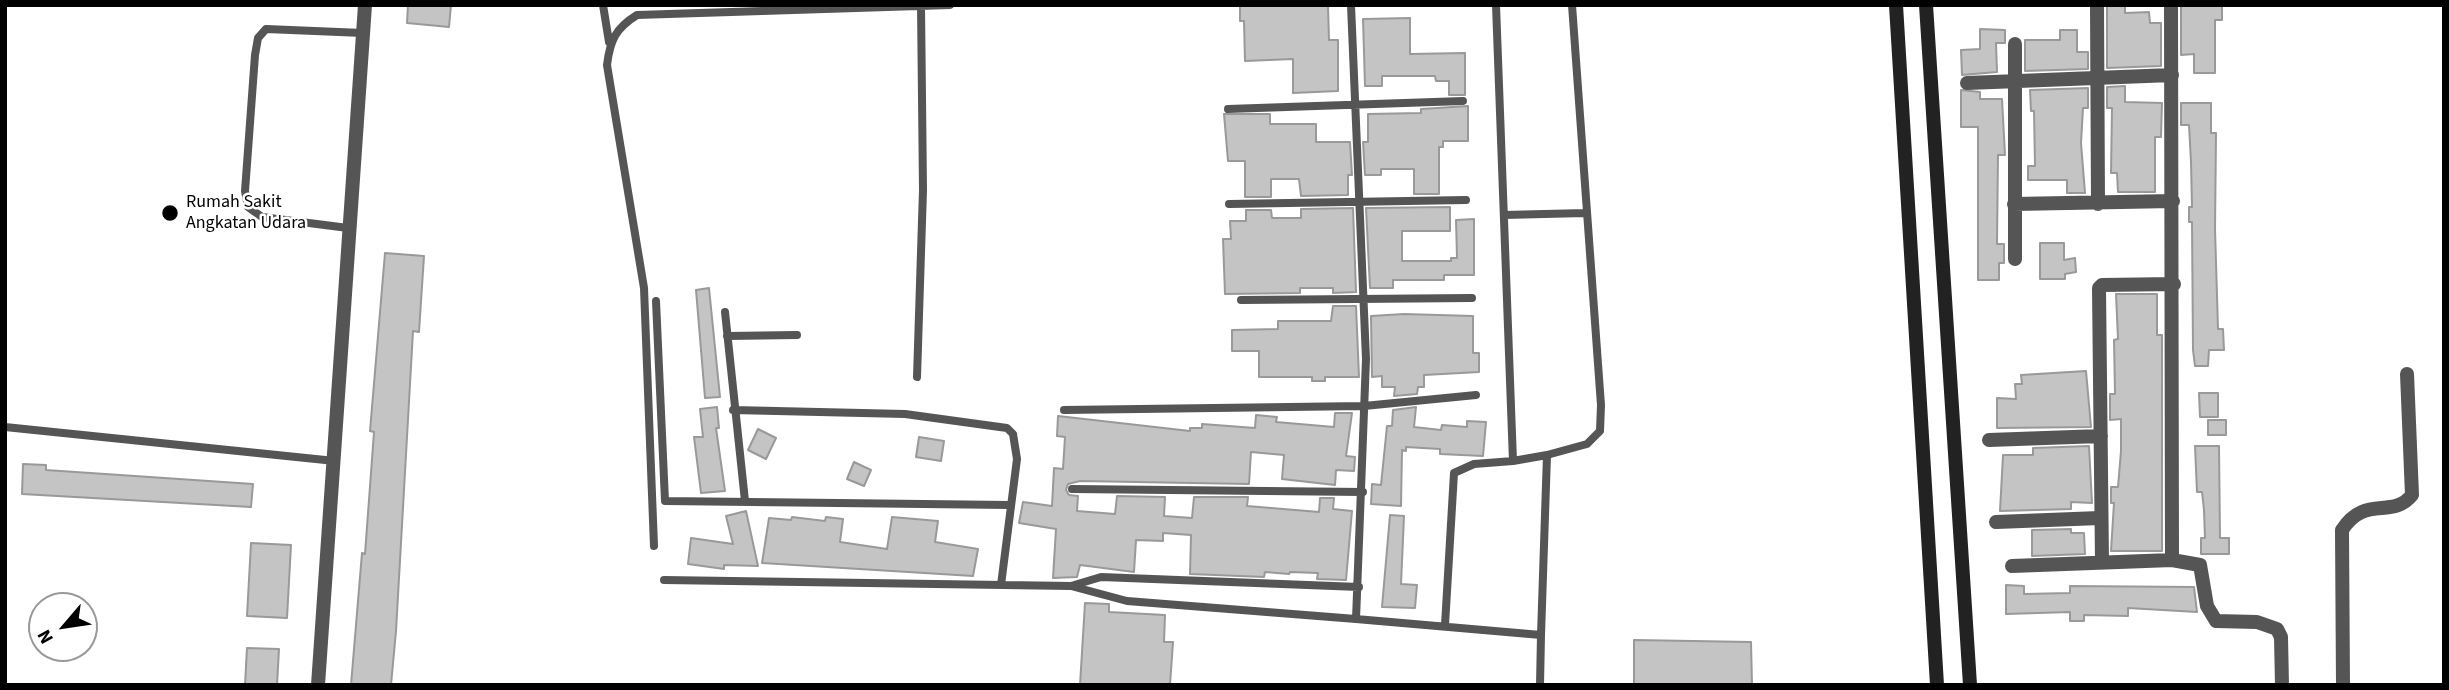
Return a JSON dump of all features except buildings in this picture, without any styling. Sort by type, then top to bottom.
[{"type":"street","points":[[318,685],[365,5]]},
{"type":"street","points":[[1896,5],[1937,685]]},
{"type":"street","points":[[1926,5],[1970,685]]},
{"type":"street","points":[[2097,5],[2098,204]]},
{"type":"street","points":[[2171,5],[2174,284],[2172,560]]},
{"type":"street","points":[[2015,44],[2015,259]]},
{"type":"street","points":[[1967,83],[2172,75]]},
{"type":"street","points":[[2014,204],[2173,201]]},
{"type":"street","points":[[2102,562],[2099,288],[2102,285],[2174,284]]},
{"type":"street","points":[[2343,685],[2342,530],[2351,517],[2360,511],[2398,506],[2412,495],[2407,374]]},
{"type":"street","points":[[1989,440],[2101,436]]},
{"type":"street","points":[[1996,522],[2100,518]]},
{"type":"street","points":[[2012,566],[2172,560],[2200,565],[2207,606],[2216,621],[2257,622],[2277,629],[2281,637],[2282,685]]},
{"type":"lane","points":[[603,5],[609,42],[607,65],[643,288],[654,546]]},
{"type":"lane","points":[[609,42],[622,24],[637,15],[950,5]]},
{"type":"lane","points":[[1351,5],[1353,106],[1366,297],[1363,492],[1356,619]]},
{"type":"lane","points":[[1496,5],[1513,461]]},
{"type":"lane","points":[[1445,625],[1454,473],[1474,464],[1513,461],[1587,444],[1600,431],[1601,405],[1572,5]]},
{"type":"lane","points":[[917,377],[923,190],[921,6]]},
{"type":"lane","points":[[348,228],[262,217],[248,207],[245,191],[254,66],[258,38],[266,29],[363,33]]},
{"type":"lane","points":[[1228,109],[1463,101]]},
{"type":"lane","points":[[1229,204],[1466,200]]},
{"type":"lane","points":[[1504,215],[1585,212]]},
{"type":"lane","points":[[1241,300],[1472,298]]},
{"type":"lane","points":[[656,301],[664,498],[667,502],[1009,505]]},
{"type":"lane","points":[[725,312],[744,501]]},
{"type":"lane","points":[[727,336],[797,335]]},
{"type":"lane","points":[[1064,411],[1364,406],[1476,395]]},
{"type":"lane","points":[[733,410],[905,414],[1007,428],[1013,434],[1017,459],[1009,505],[1001,585]]},
{"type":"lane","points":[[5,427],[335,461]]},
{"type":"lane","points":[[1540,685],[1547,454]]},
{"type":"lane","points":[[1072,489],[1363,492]]},
{"type":"lane","points":[[1071,586],[1101,578],[1359,587]]},
{"type":"lane","points":[[664,580],[1071,586],[1126,601],[1445,625],[1541,635]]},
{"type":"place","name":"Rumah Sakit Angkatan Udara","points":[[170,213]]}]
